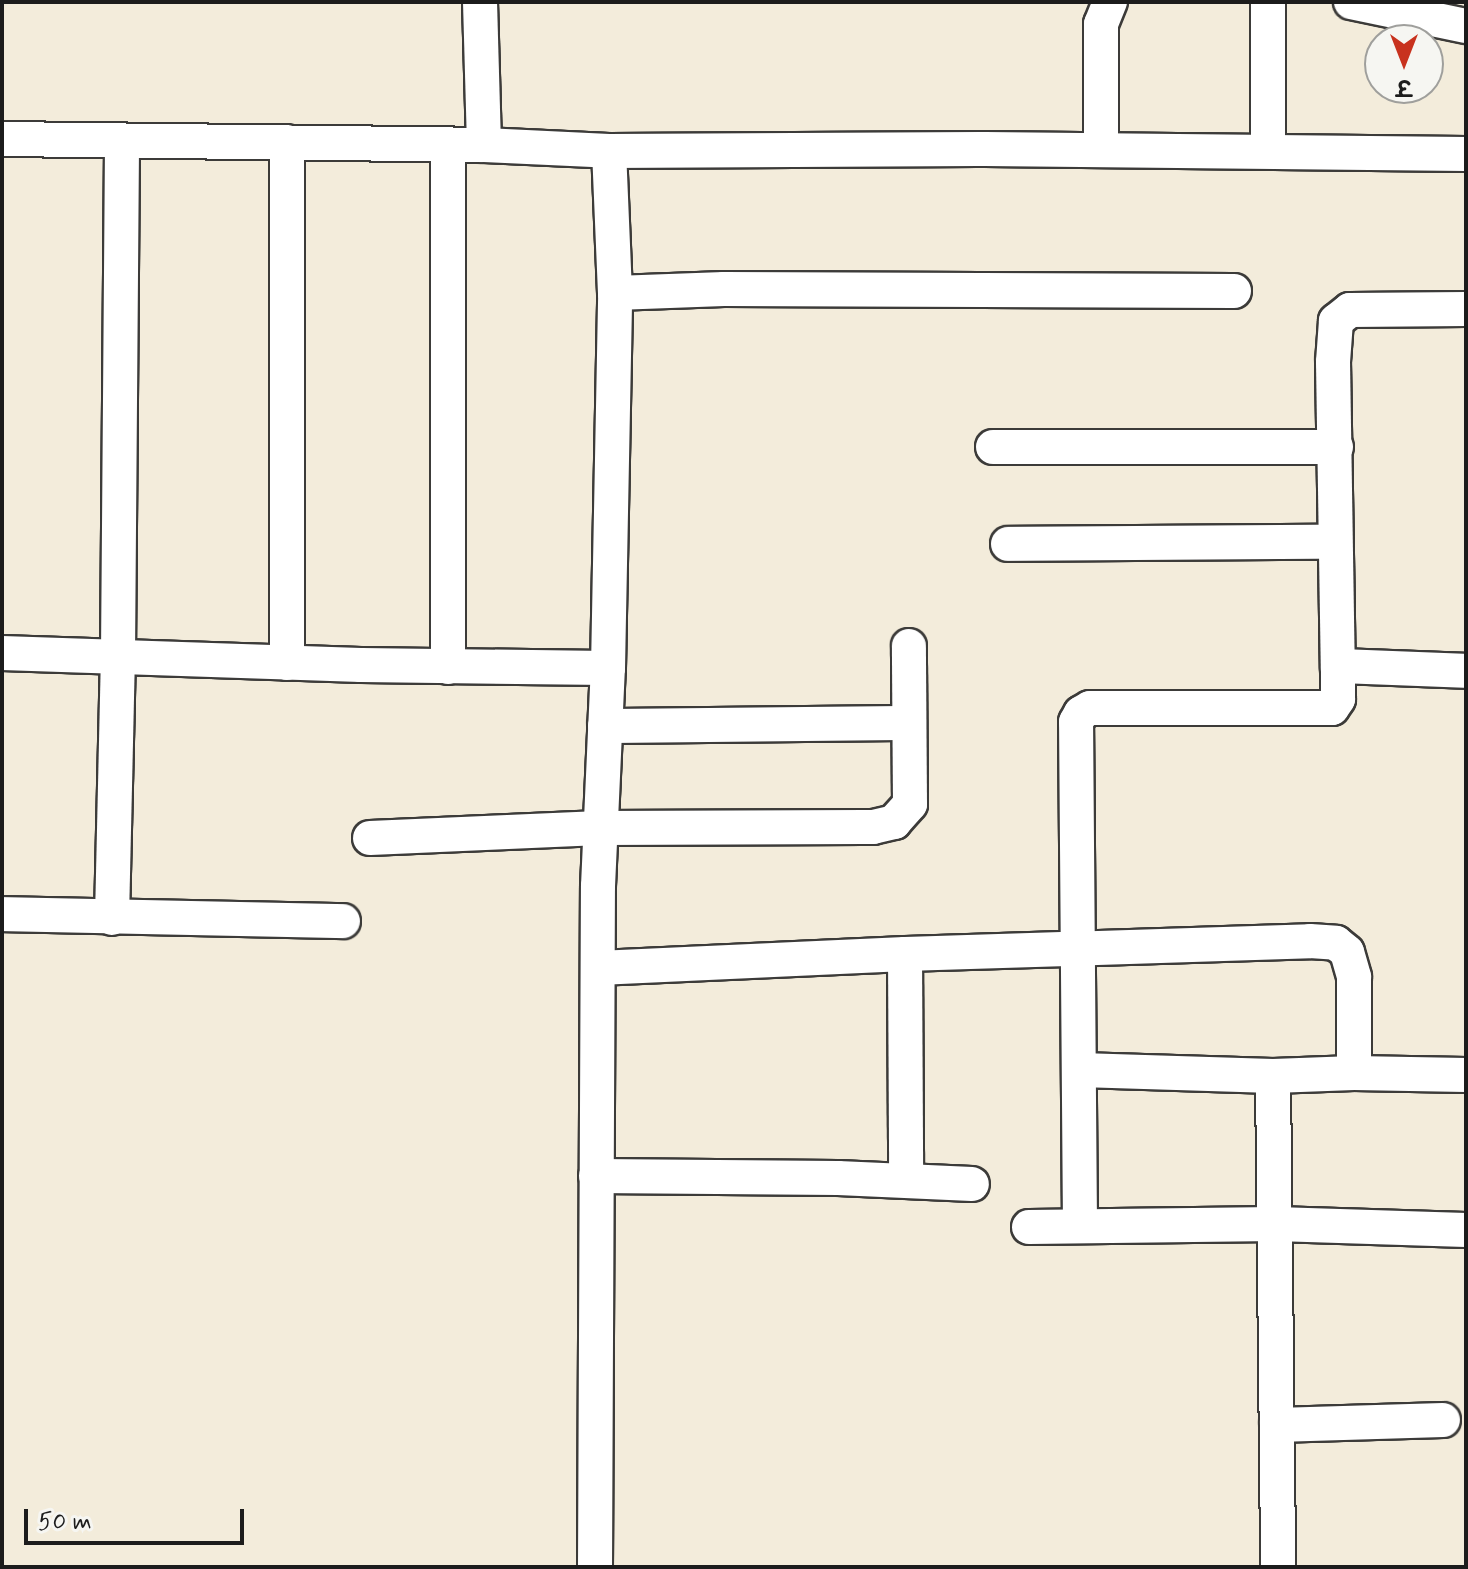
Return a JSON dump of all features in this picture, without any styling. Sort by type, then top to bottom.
[{"type":"street","points":[[480,2],[484,145]]},
{"type":"street","points":[[1101,150],[1101,24],[1110,2]]},
{"type":"street","points":[[1268,2],[1268,151]]},
{"type":"street","points":[[1351,2],[1466,26]]},
{"type":"street","points":[[2,139],[448,147],[484,145],[609,151],[1101,150],[1466,154]]},
{"type":"street","points":[[112,918],[118,655],[122,141]]},
{"type":"street","points":[[287,142],[287,663]]},
{"type":"street","points":[[448,147],[448,667]]},
{"type":"street","points":[[595,1567],[600,828],[608,668],[615,293],[609,151]]},
{"type":"street","points":[[615,293],[724,289],[1234,291]]},
{"type":"street","points":[[1080,1226],[1076,722],[1081,713],[1090,708],[1332,708],[1338,699],[1336,321],[1350,310],[1466,309]]},
{"type":"street","points":[[993,447],[1336,447]]},
{"type":"street","points":[[1008,544],[1335,542]]},
{"type":"street","points":[[370,838],[600,828],[873,827],[894,822],[910,804],[909,646]]},
{"type":"street","points":[[2,653],[448,667],[608,668]]},
{"type":"street","points":[[1338,666],[1466,671]]},
{"type":"street","points":[[605,726],[909,723]]},
{"type":"street","points":[[2,914],[343,921]]},
{"type":"street","points":[[598,968],[1079,946],[1336,943],[1347,952],[1354,977],[1354,1073]]},
{"type":"street","points":[[905,954],[906,1180]]},
{"type":"street","points":[[1080,1070],[1273,1076],[1354,1073],[1466,1075]]},
{"type":"street","points":[[1273,1076],[1278,1567]]},
{"type":"street","points":[[596,1176],[906,1180],[972,1184]]},
{"type":"street","points":[[1029,1227],[1276,1224],[1466,1230]]},
{"type":"street","points":[[1277,1425],[1443,1420]]}]
